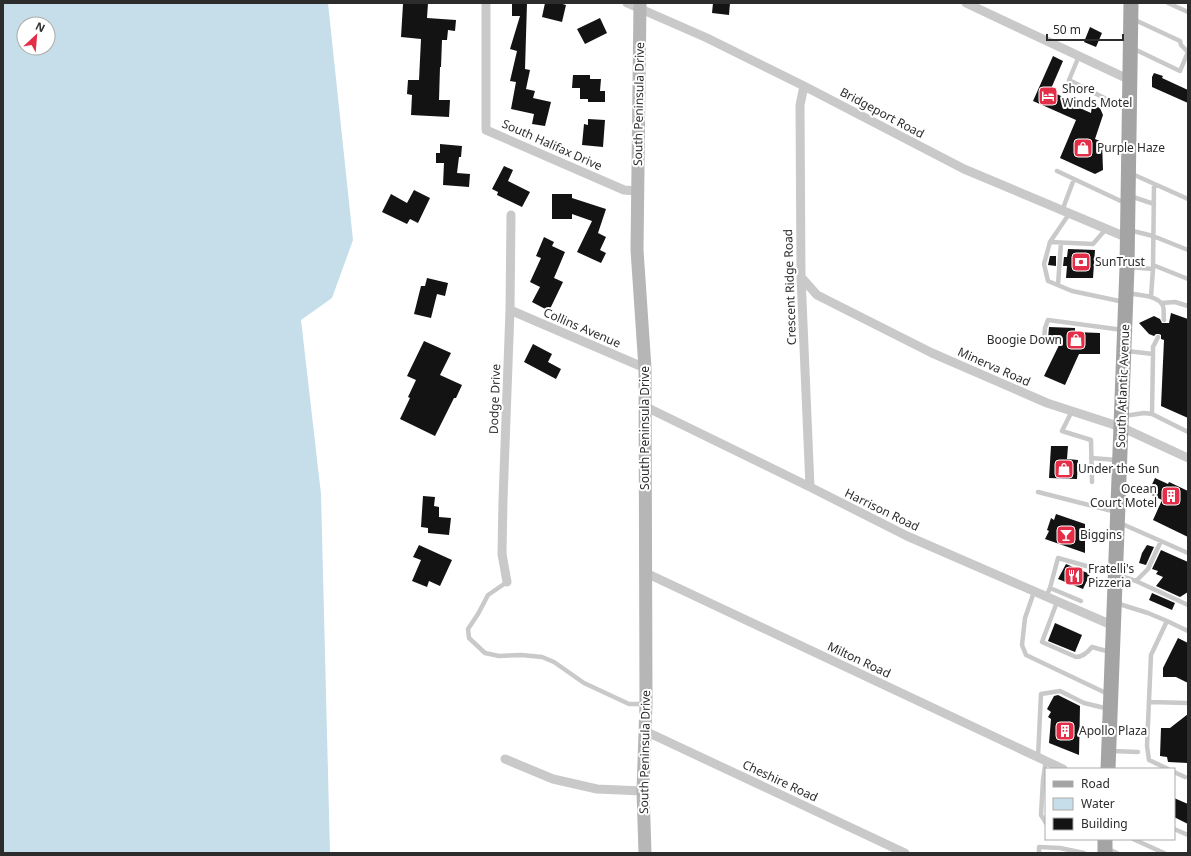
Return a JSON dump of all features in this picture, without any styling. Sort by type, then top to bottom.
[{"type":"main road","name":"South Atlantic Avenue","points":[[1108,768],[1128,234],[1131,3]]},
{"type":"main road","name":"South Peninsula Drive","points":[[640,6],[637,250],[645,368],[646,704],[643,791],[645,853]]},
{"type":"street","name":"South Halifax Drive","points":[[486,3],[486,130],[624,190],[637,192]]},
{"type":"street","name":"Bridgeport Road","points":[[627,3],[640,6],[708,38],[964,169],[1065,213],[1106,229],[1128,234]]},
{"type":"street","points":[[966,3],[1130,80]]},
{"type":"street","name":"Crescent Ridge Road","points":[[804,86],[800,105],[801,278],[810,487]]},
{"type":"street","name":"Dodge Drive","points":[[507,582],[502,554],[510,310],[511,216]]},
{"type":"street","name":"Minerva Road","points":[[801,278],[817,295],[932,353],[1047,403],[1072,411],[1121,422],[1188,458]]},
{"type":"street","name":"Collins Avenue","points":[[510,310],[645,368]]},
{"type":"street","name":"Harrison Road","points":[[644,406],[907,536],[1114,626]]},
{"type":"street","name":"Milton Road","points":[[646,573],[1061,768]]},
{"type":"street","name":"Cheshire Road","points":[[644,731],[905,853]]},
{"type":"street","points":[[505,759],[553,778],[597,789],[643,791]]},
{"type":"lane","points":[[1168,3],[1188,12]]},
{"type":"lane","points":[[1131,18],[1180,41],[1181,45],[1188,52],[1180,71],[1131,48]]},
{"type":"lane","points":[[1079,56],[1069,80],[1130,111]]},
{"type":"lane","points":[[1057,171],[1128,200],[1154,204]]},
{"type":"lane","points":[[1129,172],[1188,200]]},
{"type":"lane","points":[[1074,179],[1065,213],[1050,242],[1044,264],[1048,281],[1072,291],[1126,298],[1151,297],[1161,303],[1175,302],[1188,306]]},
{"type":"lane","points":[[1151,297],[1153,267],[1154,184]]},
{"type":"lane","points":[[1050,242],[1093,244],[1106,229]]},
{"type":"lane","points":[[1128,234],[1153,236],[1188,250]]},
{"type":"lane","points":[[1058,285],[1061,242]]},
{"type":"lane","points":[[1127,267],[1153,267],[1188,279]]},
{"type":"lane","points":[[1161,303],[1163,306],[1164,320]]},
{"type":"lane","points":[[1044,340],[1045,328],[1048,320],[1125,330]]},
{"type":"lane","points":[[1152,414],[1153,347],[1158,337]]},
{"type":"lane","points":[[1124,351],[1153,354]]},
{"type":"lane","points":[[1072,411],[1062,431],[1091,440],[1092,482]]},
{"type":"lane","points":[[1121,422],[1144,413],[1152,414],[1188,432]]},
{"type":"lane","points":[[1091,458],[1120,460]]},
{"type":"lane","points":[[1038,492],[1118,517],[1161,541],[1188,553]]},
{"type":"lane","points":[[1136,581],[1148,569],[1161,541]]},
{"type":"lane","points":[[1046,597],[1058,558],[1136,581],[1188,605]]},
{"type":"lane","points":[[507,582],[488,595],[468,629],[469,638],[482,651],[499,656],[521,655],[542,657],[554,662],[584,682],[629,704],[646,704]]},
{"type":"lane","points":[[1050,588],[1081,601]]},
{"type":"lane","points":[[1034,592],[1025,618],[1022,645],[1026,655],[1111,702]]},
{"type":"lane","points":[[1057,602],[1042,642],[1076,657],[1080,657],[1088,652],[1092,647],[1113,652]]},
{"type":"lane","points":[[1114,602],[1148,613],[1188,631]]},
{"type":"lane","points":[[1166,768],[1149,760],[1148,746],[1150,655],[1167,621]]},
{"type":"lane","points":[[1045,821],[1041,815],[1043,780],[1040,694],[1060,691],[1084,703],[1111,702]]},
{"type":"lane","points":[[1150,702],[1188,703]]},
{"type":"lane","points":[[1109,751],[1138,752]]},
{"type":"lane","points":[[1175,772],[1185,777]]},
{"type":"lane","points":[[1175,829],[1188,835]]},
{"type":"lane","points":[[1135,840],[1164,853]]},
{"type":"lane","points":[[1039,853],[1039,847],[1060,848],[1084,853]]},
{"type":"water","points":[[3,3],[328,3],[353,240],[332,298],[301,320],[321,494],[330,853],[3,853]]},
{"type":"building","points":[[428,3],[427,18],[456,20],[455,31],[448,30],[447,40],[442,40],[440,67],[439,100],[450,100],[449,117],[411,115],[412,95],[407,94],[408,80],[419,80],[421,39],[401,37],[403,4]]},
{"type":"building","points":[[512,3],[527,3],[525,69],[530,70],[526,89],[535,91],[533,98],[551,102],[545,126],[532,124],[534,114],[511,109],[516,82],[510,81],[517,51],[510,49],[520,16],[512,16]]},
{"type":"building","points":[[545,3],[559,3],[566,5],[562,22],[542,17]]},
{"type":"building","points":[[713,3],[730,3],[729,15],[712,13]]},
{"type":"building","points":[[600,18],[607,33],[585,44],[577,29]]},
{"type":"building","points":[[1090,27],[1102,33],[1096,47],[1084,42]]},
{"type":"building","points":[[1053,56],[1063,61],[1050,91],[1072,101],[1073,105],[1091,113],[1092,105],[1100,108],[1103,115],[1095,139],[1102,142],[1103,170],[1095,174],[1060,158],[1076,120],[1033,101]]},
{"type":"building","points":[[1154,73],[1163,76],[1162,78],[1188,90],[1188,103],[1152,87],[1152,77]]},
{"type":"building","points":[[573,75],[590,75],[590,79],[601,79],[600,91],[605,91],[605,102],[588,102],[588,99],[580,99],[580,88],[572,88]]},
{"type":"building","points":[[588,119],[605,120],[603,147],[582,145],[584,124],[588,125]]},
{"type":"building","points":[[440,144],[462,146],[457,173],[470,174],[469,187],[443,185],[444,163],[436,163],[436,153],[440,153]]},
{"type":"building","points":[[504,166],[513,170],[508,181],[530,192],[522,207],[497,195],[498,192],[492,189]]},
{"type":"building","points":[[414,190],[430,198],[418,223],[410,219],[407,224],[382,212],[391,194],[407,203]]},
{"type":"building","points":[[552,194],[572,194],[572,198],[606,209],[598,233],[606,237],[600,250],[606,253],[601,263],[577,252],[592,221],[572,214],[572,219],[552,219]]},
{"type":"building","points":[[544,237],[554,242],[552,246],[565,252],[554,278],[563,282],[549,311],[532,302],[540,287],[530,282],[541,258],[536,256]]},
{"type":"building","name":"SunTrust","points":[[1068,249],[1095,250],[1093,278],[1066,278],[1067,266],[1063,266],[1064,257],[1067,257]]},
{"type":"building","points":[[1050,256],[1056,256],[1056,266],[1048,265]]},
{"type":"building","points":[[427,278],[448,283],[445,296],[437,294],[431,318],[414,314],[421,286],[425,286]]},
{"type":"building","points":[[1171,313],[1188,319],[1188,418],[1161,406],[1164,340],[1161,339],[1161,335],[1159,334],[1154,336],[1149,334],[1139,323],[1154,316],[1160,319],[1162,323],[1169,323]]},
{"type":"building","points":[[1049,327],[1075,328],[1075,332],[1100,333],[1100,354],[1079,354],[1065,385],[1044,376],[1061,341],[1048,339]]},
{"type":"building","points":[[424,341],[451,353],[440,375],[462,385],[435,436],[400,419],[410,398],[408,397],[416,380],[407,376]]},
{"type":"building","points":[[533,344],[552,354],[548,362],[561,369],[556,379],[524,362]]},
{"type":"building","name":"Under the Sun","points":[[1051,446],[1068,446],[1067,459],[1078,460],[1077,479],[1049,478]]},
{"type":"building","points":[[1155,478],[1168,484],[1169,482],[1188,491],[1188,537],[1153,520],[1162,500],[1148,493]]},
{"type":"building","points":[[423,496],[435,497],[434,506],[439,507],[439,517],[451,518],[449,535],[428,533],[428,528],[421,527]]},
{"type":"building","name":"Biggins","points":[[1056,514],[1085,524],[1085,553],[1045,539],[1049,531],[1047,530],[1051,518],[1054,520]]},
{"type":"building","points":[[419,545],[452,560],[440,586],[429,581],[427,587],[412,581],[421,560],[413,557]]},
{"type":"building","points":[[1147,545],[1154,547],[1146,565],[1139,563],[1142,553]]},
{"type":"building","points":[[1161,550],[1188,562],[1188,592],[1180,597],[1156,586],[1163,577],[1156,574],[1158,571],[1152,569]]},
{"type":"building","name":"Fratelli's Pizzeria","points":[[1066,564],[1090,574],[1083,589],[1058,579]]},
{"type":"building","points":[[1152,593],[1175,603],[1172,610],[1149,600]]},
{"type":"building","points":[[1055,623],[1082,635],[1075,652],[1048,641]]},
{"type":"building","points":[[1178,638],[1188,643],[1188,683],[1176,677],[1163,677],[1163,668]]},
{"type":"building","name":"Apollo Plaza","points":[[1058,695],[1080,706],[1079,755],[1049,743],[1051,719],[1048,717],[1051,712],[1047,709],[1054,696]]},
{"type":"building","points":[[1188,714],[1188,763],[1168,762],[1167,757],[1160,756],[1161,728],[1170,728]]},
{"type":"building","points":[[1175,798],[1188,804],[1188,824],[1175,818]]},
{"type":"place","name":"Shore Winds Motel","points":[[1048,96]]},
{"type":"place","name":"Purple Haze","points":[[1083,148]]},
{"type":"place","name":"SunTrust","points":[[1081,262]]},
{"type":"place","name":"Boogie Down","points":[[1076,340]]},
{"type":"place","name":"Under the Sun","points":[[1064,469]]},
{"type":"place","name":"Ocean Court Motel","points":[[1171,496]]},
{"type":"place","name":"Biggins","points":[[1066,535]]},
{"type":"place","name":"Fratelli's Pizzeria","points":[[1074,576]]},
{"type":"place","name":"Apollo Plaza","points":[[1065,731]]}]
